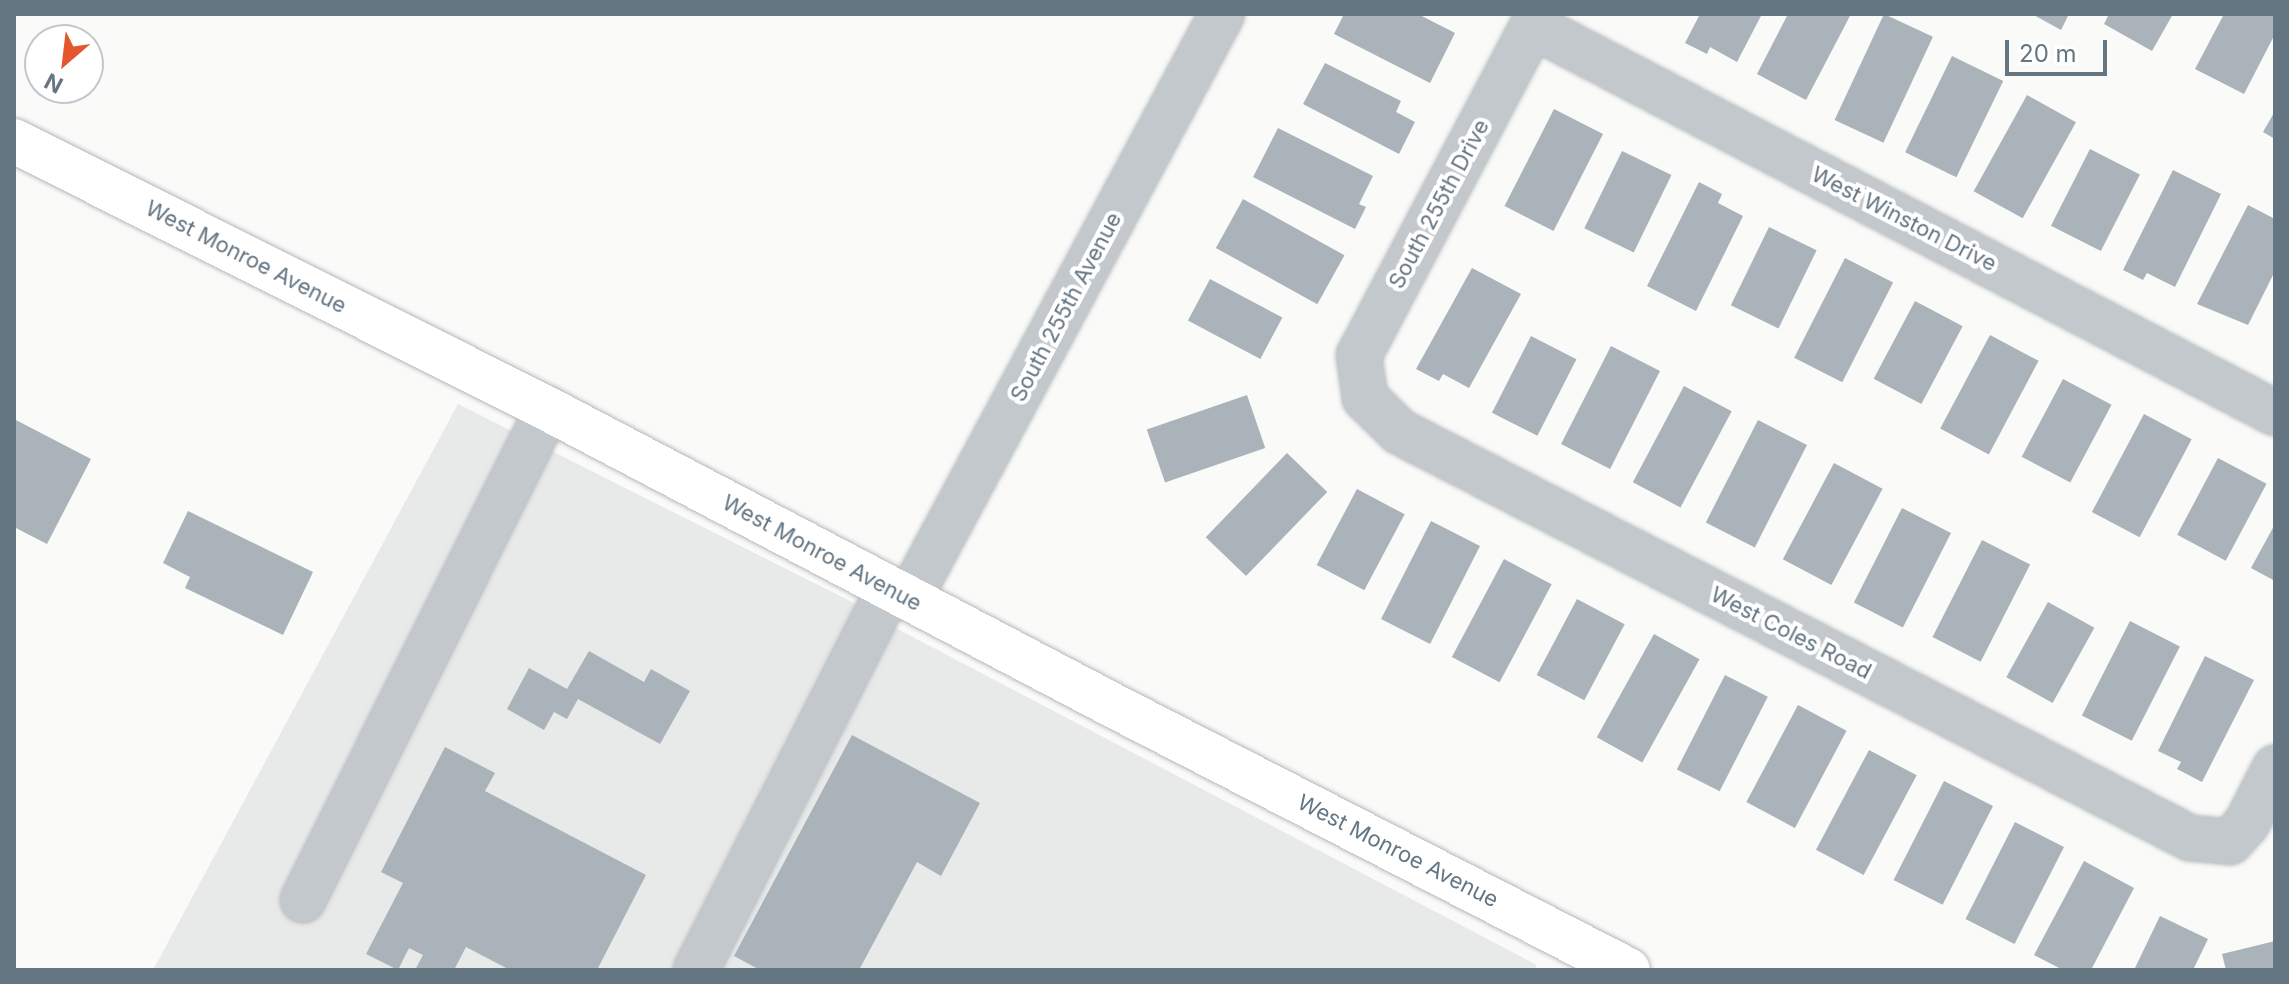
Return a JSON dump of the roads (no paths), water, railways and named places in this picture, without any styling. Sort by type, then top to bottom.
[{"type":"main road","name":"West Monroe Avenue","points":[[14,141],[548,409],[1628,970]]},
{"type":"street","name":"South 255th Avenue","points":[[696,970],[900,594],[1222,14]]},
{"type":"street","name":"South 255th Drive","points":[[1365,398],[1359,355],[1536,20]]},
{"type":"street","name":"West Winston Drive","points":[[1536,20],[2275,413]]},
{"type":"street","name":"West Coles Road","points":[[1365,398],[1400,432],[2190,838],[2230,842],[2247,823],[2275,768]]},
{"type":"street","points":[[303,900],[548,409]]}]
